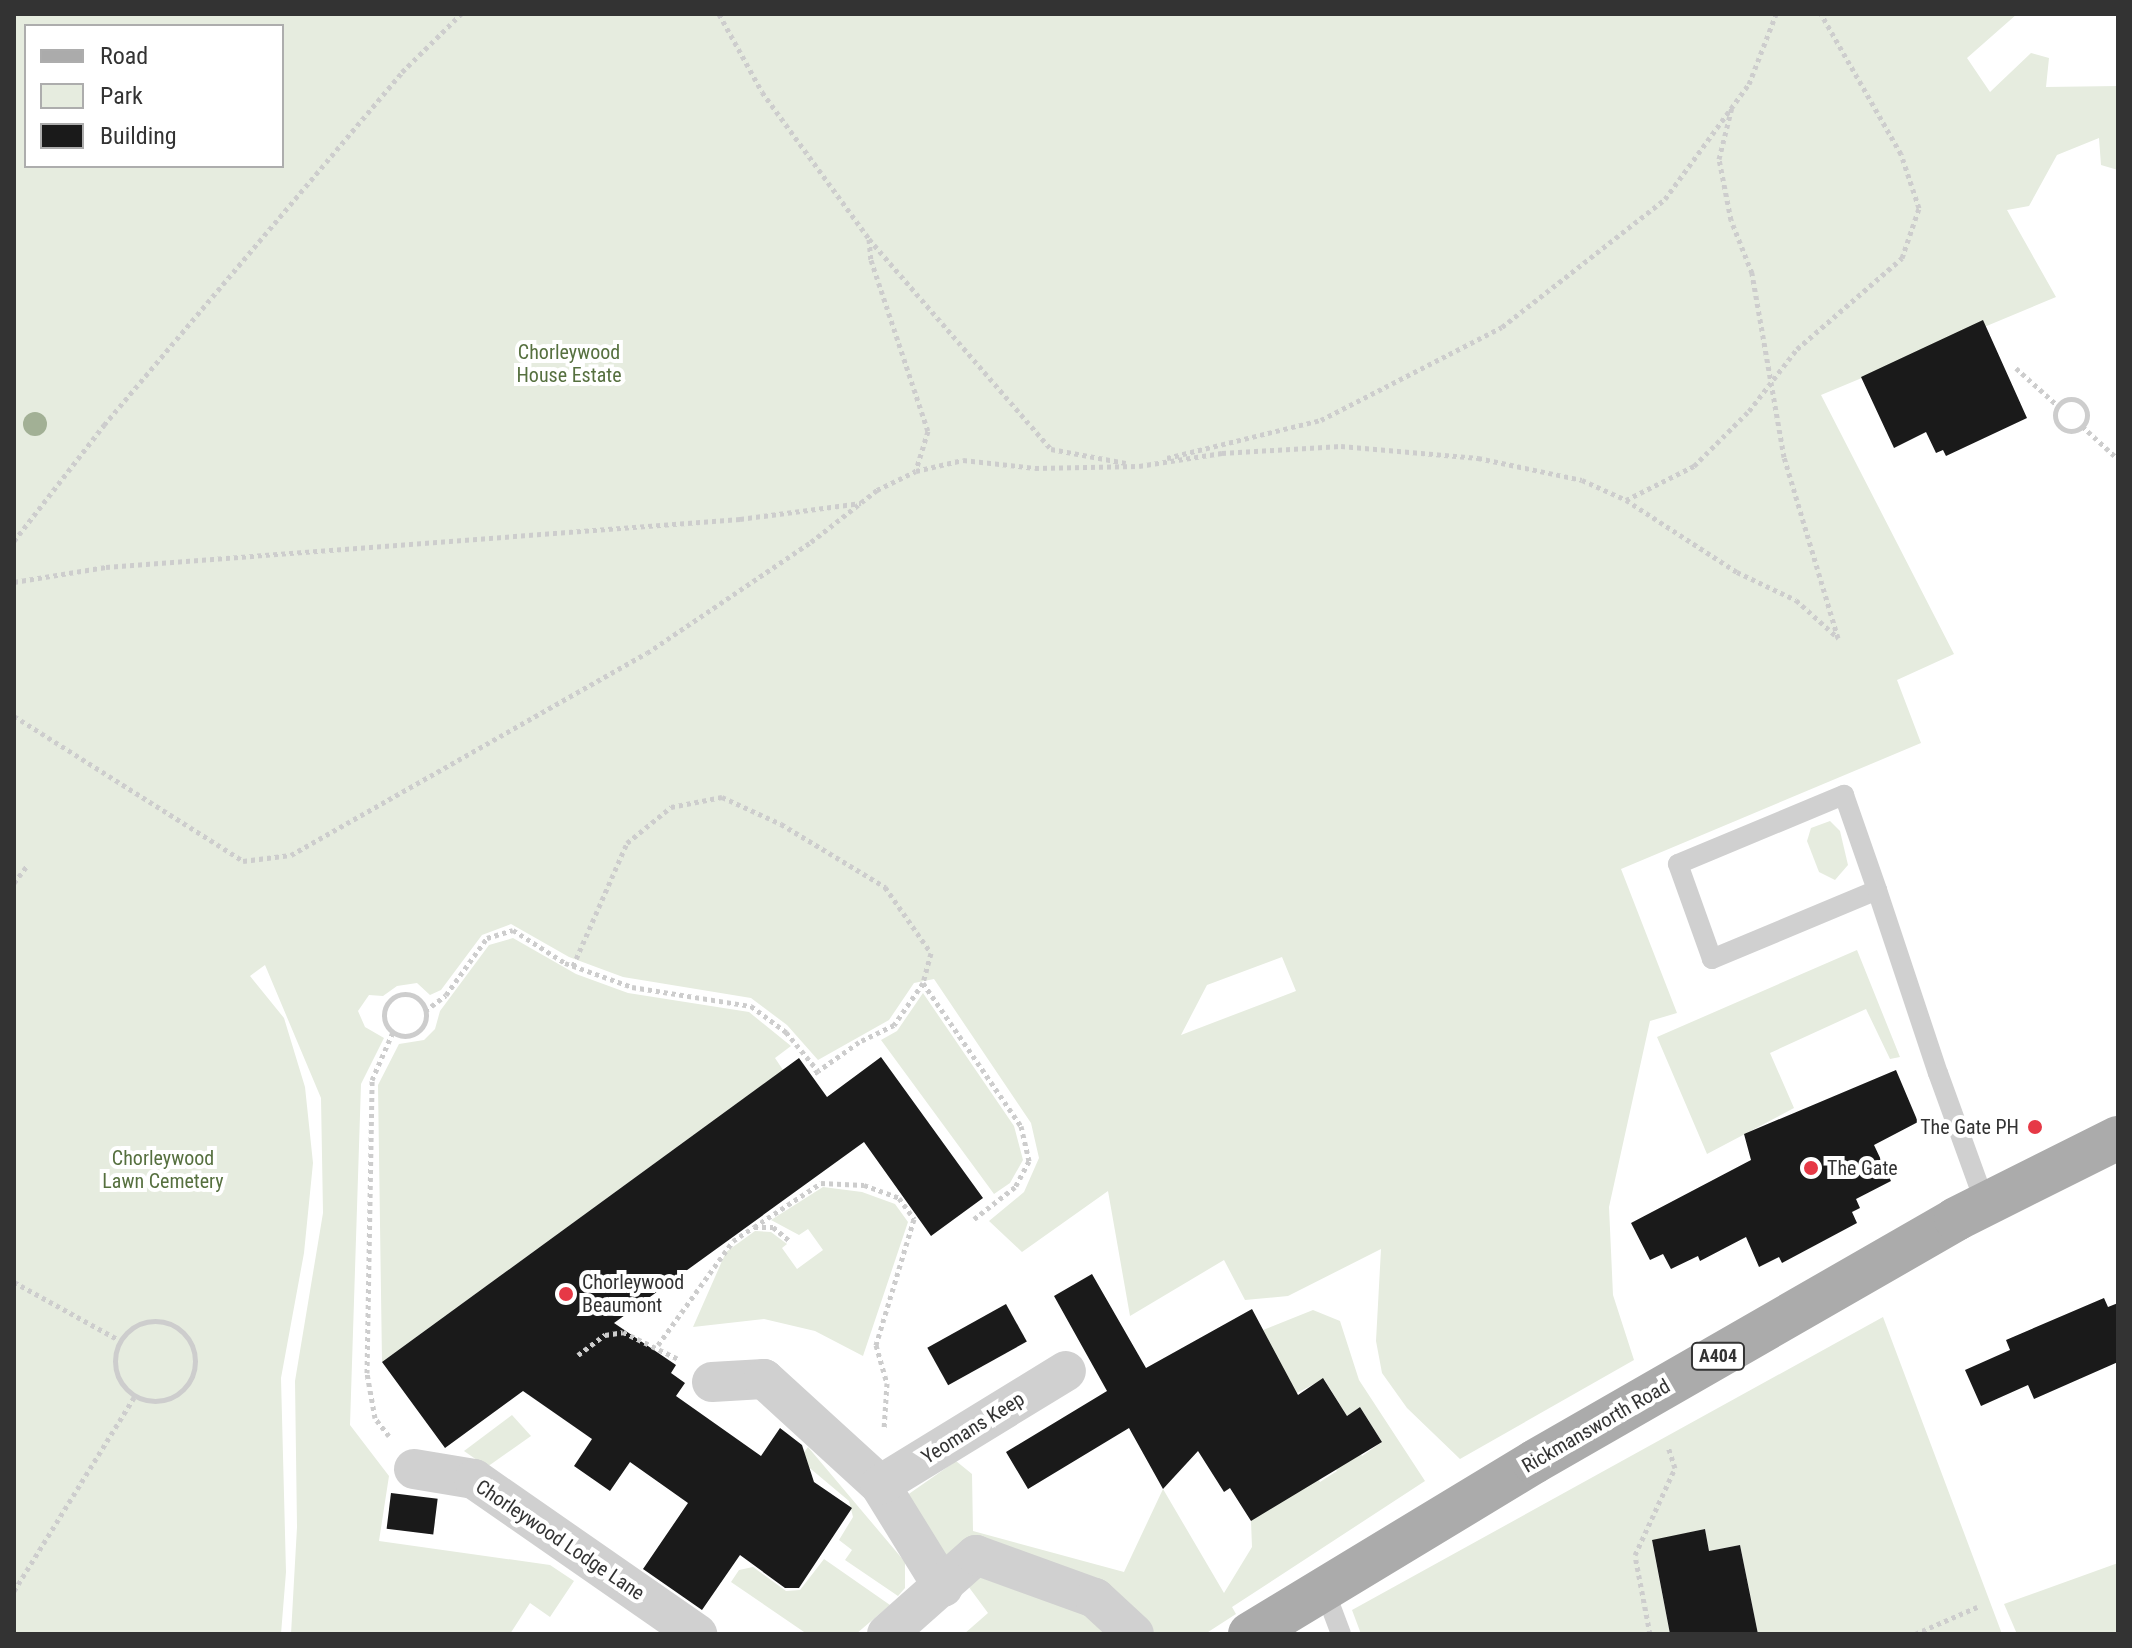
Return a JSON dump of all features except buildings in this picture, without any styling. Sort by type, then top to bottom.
[{"type":"main road","name":"Rickmansworth Road","points":[[1250,1634],[1323,1586],[1985,1203],[2118,1138]]},
{"type":"street","name":"Yeomans Keep","points":[[868,1475],[1066,1371]]},
{"type":"street","points":[[712,1382],[764,1379],[868,1475],[943,1587]]},
{"type":"street","name":"Chorleywood Lodge Lane","points":[[414,1469],[474,1479],[697,1634]]},
{"type":"street","points":[[887,1634],[976,1555],[1095,1598],[1134,1634]]},
{"type":"lane","points":[[1877,890],[1712,959],[1678,864],[1844,795],[1877,890],[1985,1203]]},
{"type":"lane","points":[[1323,1586],[1341,1634]]},
{"type":"path","points":[[14,541],[104,425],[402,72],[461,14]]},
{"type":"path","points":[[719,14],[762,92],[869,239],[1051,449],[1139,466],[1321,420],[1502,327],[1665,199],[1749,84],[1776,14]]},
{"type":"path","points":[[1626,500],[1694,466],[1772,382],[1797,349],[1902,258],[1919,208],[1901,154],[1821,14]]},
{"type":"path","points":[[14,716],[243,861],[291,855],[647,653],[861,503],[916,471],[963,460],[1035,468],[1139,466],[1222,453],[1341,446],[1478,458],[1582,480],[1626,500],[1737,572],[1796,600],[1838,638],[1784,457],[1752,273],[1731,220],[1719,159],[1732,107]]},
{"type":"path","points":[[869,239],[871,260],[928,431],[916,471]]},
{"type":"path","points":[[2016,368],[2057,405]]},
{"type":"path","points":[[2057,405],[2072,398],[2081,402],[2087,412],[2082,426]]},
{"type":"path","points":[[2057,405],[2056,420],[2063,429],[2082,426]]},
{"type":"path","points":[[2082,426],[2118,459]]},
{"type":"path","points":[[14,582],[106,567],[740,519],[861,503]]},
{"type":"path","points":[[393,1032],[413,1034],[423,1025],[425,1011],[446,995],[487,938],[513,930],[573,966],[632,987],[751,1006],[786,1032],[815,1073],[894,1025],[923,983],[931,953],[885,887],[781,824],[722,797],[671,807],[627,843],[573,966]]},
{"type":"path","points":[[14,883],[27,866]]},
{"type":"path","points":[[923,983],[1021,1126],[1029,1161],[1015,1187],[974,1219]]},
{"type":"path","points":[[393,1032],[384,1015],[393,997],[413,996],[425,1011]]},
{"type":"path","points":[[393,1032],[372,1080],[367,1373],[375,1418],[414,1469]]},
{"type":"path","points":[[658,1345],[715,1261],[754,1227],[821,1183],[864,1185],[899,1198],[914,1219],[876,1345],[887,1383],[888,1426],[868,1475]]},
{"type":"path","points":[[754,1227],[773,1227],[791,1242]]},
{"type":"path","points":[[14,1282],[121,1341]]},
{"type":"path","points":[[161,1321],[188,1337],[195,1352],[195,1367],[179,1394],[150,1402],[135,1396],[116,1371],[121,1341],[131,1329],[161,1321]]},
{"type":"path","points":[[578,1355],[605,1335],[623,1332],[658,1345],[712,1382]]},
{"type":"path","points":[[14,1591],[135,1396]]},
{"type":"path","points":[[1650,1634],[1635,1555],[1675,1468],[1668,1447]]},
{"type":"path","points":[[1915,1634],[1977,1607]]},
{"type":"green space","points":[[14,14],[2017,14],[1967,58],[1990,92],[2031,53],[2049,58],[2046,87],[2118,86],[2118,170],[2101,165],[2099,138],[2057,155],[2029,206],[2007,210],[2056,297],[1821,395],[1954,654],[1897,680],[1921,743],[1621,869],[1677,1013],[1650,1021],[1609,1207],[1613,1295],[1634,1360],[1460,1459],[1407,1408],[1382,1373],[1376,1341],[1381,1249],[1288,1296],[1245,1300],[1224,1260],[1130,1316],[1108,1191],[1022,1252],[989,1221],[1024,1192],[1039,1158],[1031,1123],[934,979],[914,983],[889,1020],[818,1060],[787,1025],[751,998],[623,977],[569,957],[511,924],[482,935],[441,990],[430,995],[417,983],[397,986],[383,996],[369,995],[358,1011],[365,1027],[384,1038],[361,1084],[350,1425],[389,1476],[379,1541],[550,1565],[574,1581],[550,1617],[530,1603],[510,1634],[291,1634],[297,1527],[295,1381],[323,1213],[321,1098],[265,965],[250,976],[284,1018],[305,1087],[313,1163],[304,1253],[281,1378],[286,1572],[281,1634],[14,1634]],"holes":[[[1282,957],[1296,991],[1181,1035],[1207,985]]]},
{"type":"green space","points":[[1830,821],[1840,831],[1848,865],[1835,880],[1819,872],[1807,841],[1811,828]]},
{"type":"green space","points":[[513,938],[576,974],[628,993],[749,1012],[791,1046],[775,1058],[783,1070],[382,1362],[378,1085],[399,1044],[424,1040],[435,1029],[440,1011],[489,945]]},
{"type":"green space","points":[[1857,950],[1900,1057],[1890,1059],[1866,1009],[1770,1053],[1794,1108],[1707,1154],[1657,1037]]},
{"type":"green space","points":[[923,993],[1014,1126],[1023,1160],[1010,1183],[994,1194],[881,1040],[897,1031]]},
{"type":"green space","points":[[823,1187],[862,1192],[895,1204],[908,1222],[863,1356],[815,1331],[764,1319],[693,1327],[726,1252],[755,1231],[771,1232],[787,1244],[782,1248],[797,1269],[823,1250],[808,1229],[799,1235],[771,1220]]},
{"type":"green space","points":[[1313,1310],[1340,1321],[1359,1380],[1425,1481],[1232,1607],[1236,1614],[1205,1634],[964,1634],[988,1613],[903,1498],[956,1461],[972,1474],[973,1531],[1124,1572],[1163,1489],[1224,1593],[1252,1547],[1251,1521],[1315,1473],[1320,1482],[1337,1471],[1332,1463],[1356,1448],[1362,1456],[1382,1442],[1360,1407],[1347,1416],[1324,1379],[1295,1394],[1268,1346],[1263,1330]]},
{"type":"green space","points":[[1883,1317],[2002,1634],[1758,1634],[1740,1545],[1709,1551],[1705,1529],[1652,1541],[1670,1634],[1361,1634],[1352,1610]]},
{"type":"green space","points":[[512,1415],[531,1436],[487,1467],[464,1451]]},
{"type":"green space","points":[[808,1447],[905,1562],[905,1588],[898,1596],[845,1560],[852,1550],[839,1540],[853,1517],[849,1501],[799,1459]]},
{"type":"green space","points":[[824,1559],[890,1605],[856,1634],[807,1634],[731,1582],[739,1570],[753,1567],[786,1591],[800,1590]]},
{"type":"green space","points":[[2118,1563],[2118,1634],[2017,1634],[2004,1604]]},
{"type":"place","name":"The Gate PH","points":[[2035,1127]]},
{"type":"place","name":"The Gate","points":[[1811,1168]]},
{"type":"place","name":"Chorleywood Beaumont","points":[[566,1294]]},
{"type":"park label","name":"Chorleywood House Estate","points":[[569,364]]},
{"type":"park label","name":"Chorleywood Lawn Cemetery","points":[[163,1170]]}]
